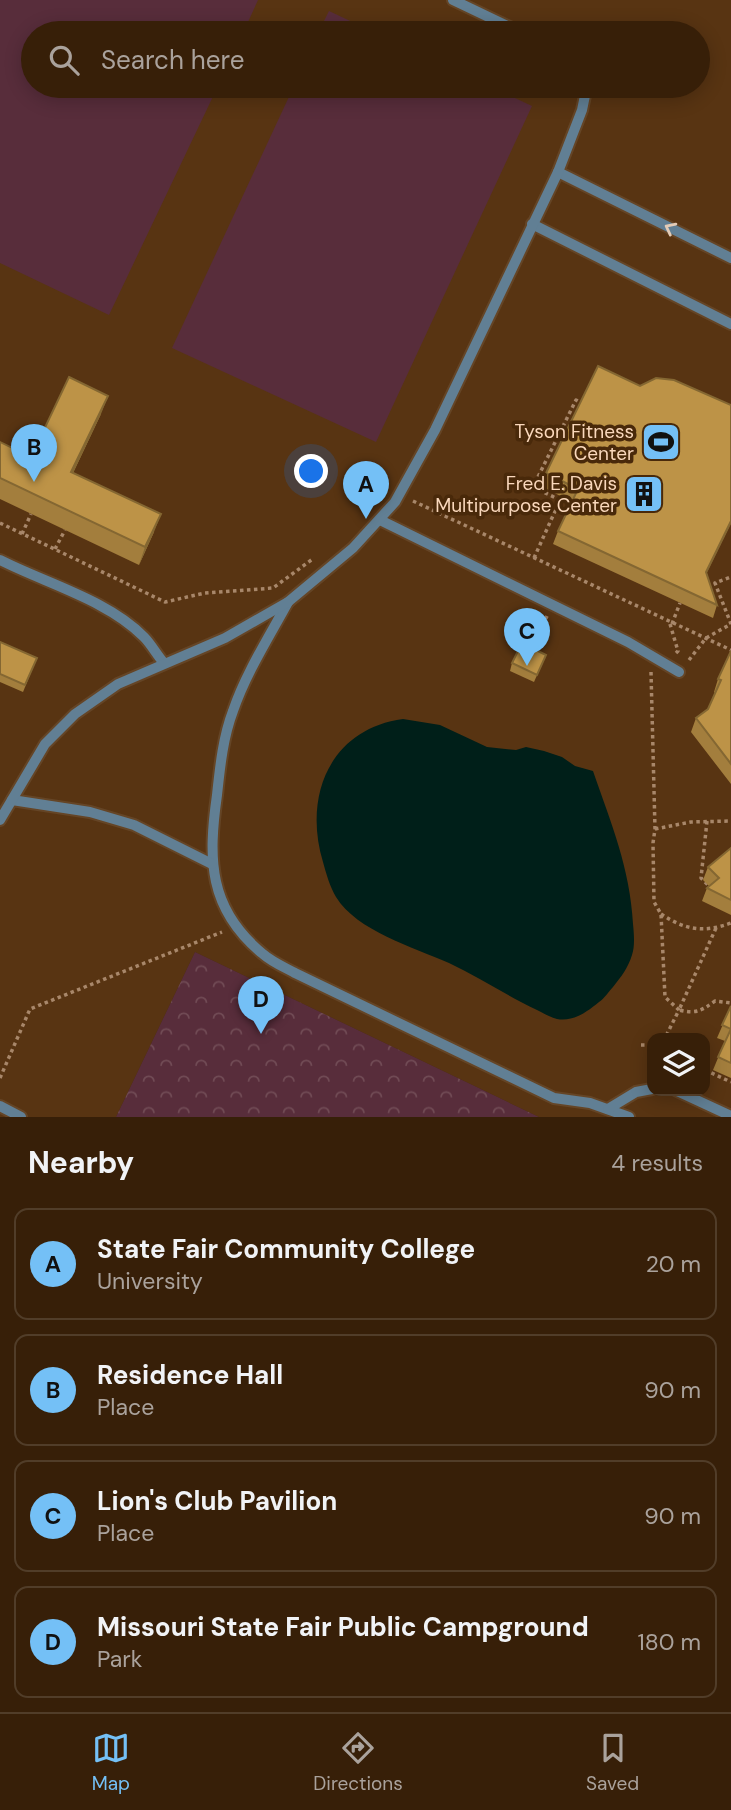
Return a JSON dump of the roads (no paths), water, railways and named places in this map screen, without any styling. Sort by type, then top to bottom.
[{"type":"lane","points":[[453,0],[497,21]]},
{"type":"lane","points":[[0,820],[45,744],[75,714],[118,684],[225,638],[288,602],[353,548],[380,520],[400,494],[435,430],[558,172],[584,98]]},
{"type":"lane","points":[[558,172],[731,258]]},
{"type":"lane","points":[[532,223],[731,324]]},
{"type":"lane","points":[[380,520],[552,605],[679,672]]},
{"type":"lane","points":[[0,560],[95,603],[130,625],[145,637],[163,663]]},
{"type":"lane","points":[[288,602],[232,713],[221,759],[212,864],[220,897],[236,926],[263,955],[295,973],[554,1098],[590,1103],[629,1117]]},
{"type":"lane","points":[[12,800],[90,812],[134,825],[212,864]]},
{"type":"lane","points":[[608,1109],[636,1092],[647,1090]]},
{"type":"lane","points":[[688,1096],[731,1116]]},
{"type":"lane","points":[[0,1106],[21,1117]]},
{"type":"water","points":[[403,719],[440,725],[487,747],[516,750],[526,747],[544,751],[562,757],[575,766],[593,771],[624,865],[631,903],[634,944],[630,960],[621,976],[603,999],[585,1013],[563,1020],[549,1016],[460,968],[371,929],[345,909],[336,897],[323,862],[318,837],[320,790],[328,769],[340,751],[357,736],[378,725]]},
{"type":"place","name":"Tyson Fitness Center","points":[[661,442]]},
{"type":"place","name":"Residence Hall","points":[[34,482]]},
{"type":"place","name":"Fred E. Davis Multipurpose Center","points":[[644,494]]},
{"type":"place","name":"State Fair Community College","points":[[366,519]]},
{"type":"place","name":"Lion's Club Pavilion","points":[[527,666]]},
{"type":"place","name":"Missouri State Fair Public Campground","points":[[261,1034]]}]
